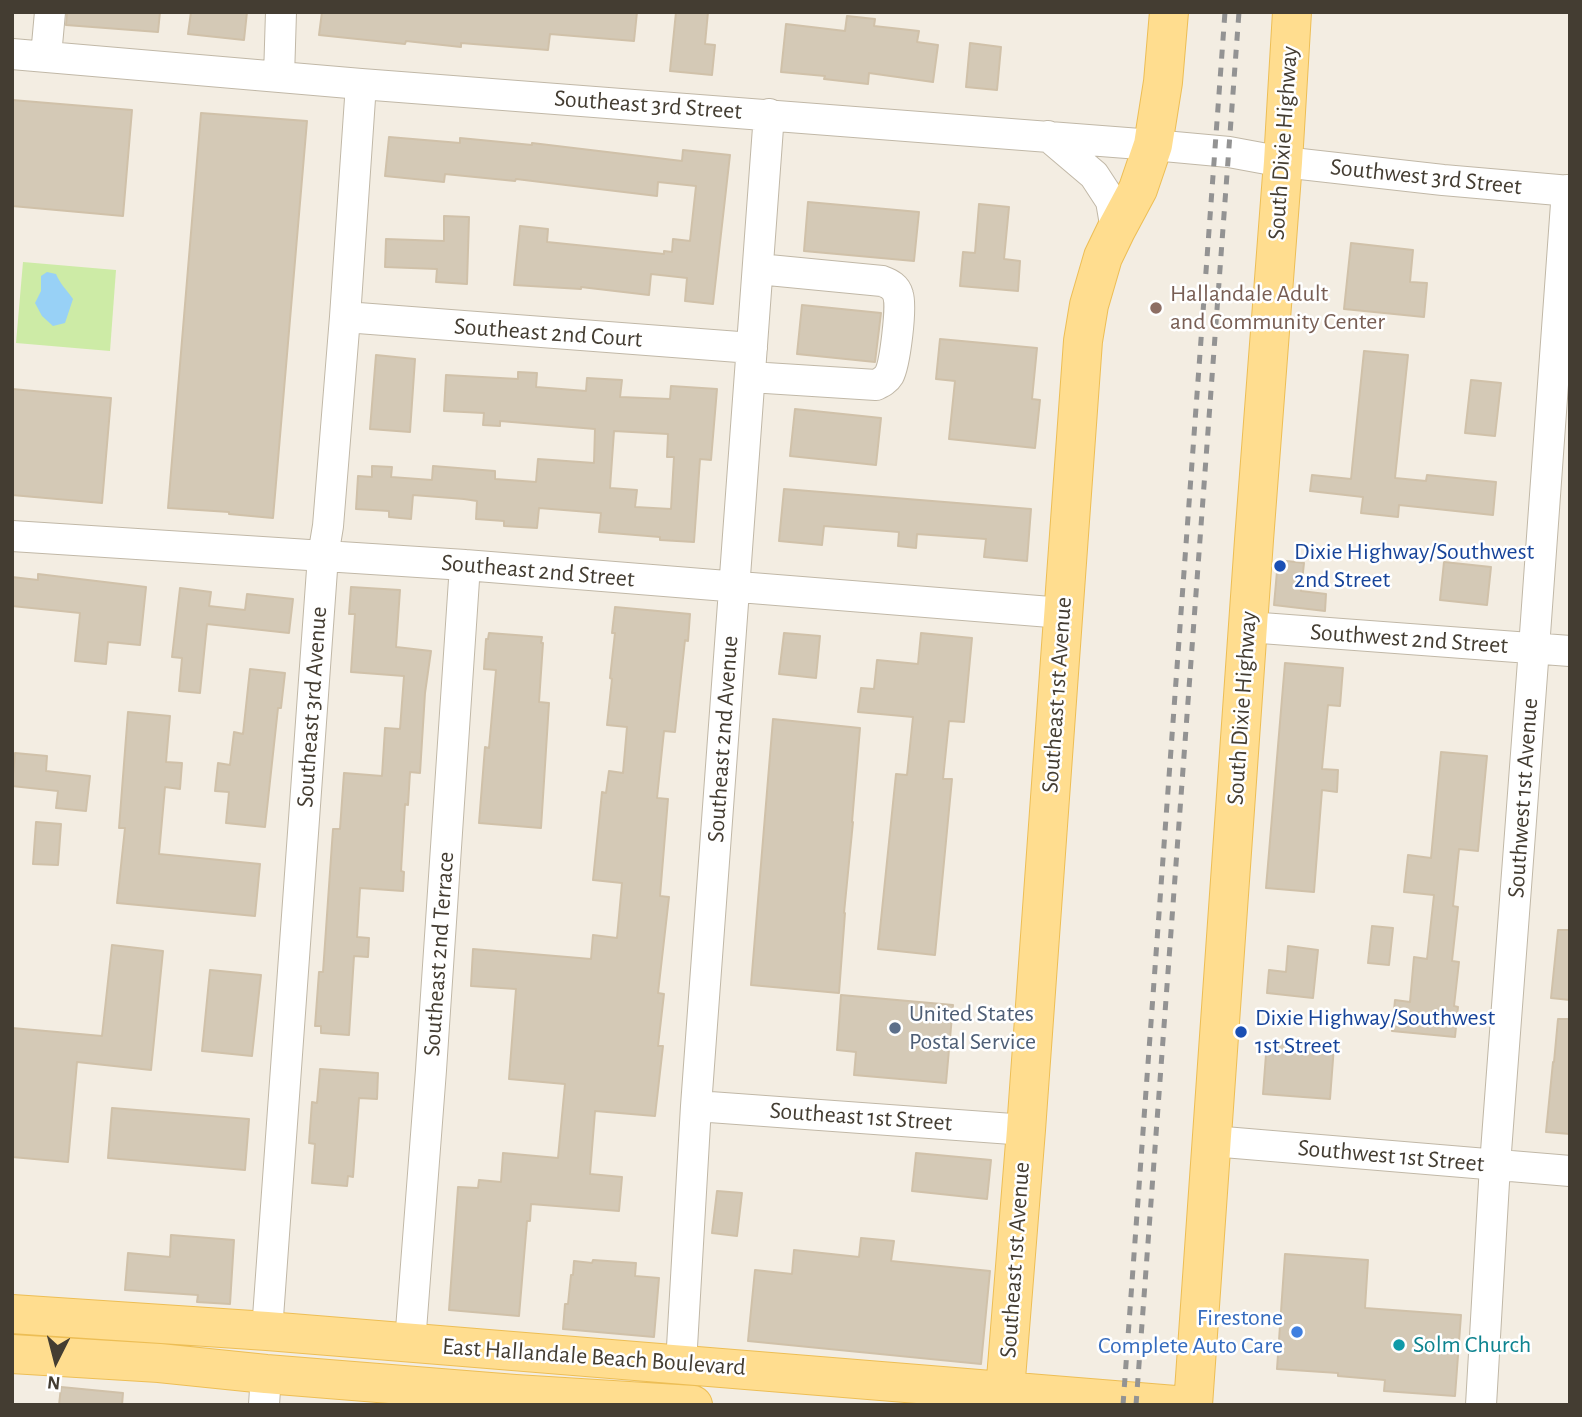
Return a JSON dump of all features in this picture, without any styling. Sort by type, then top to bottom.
[{"type":"main road","name":"Southeast 1st Avenue","points":[[1006,1398],[1084,332],[1103,257],[1138,190],[1153,145],[1163,82],[1169,12]]},
{"type":"main road","name":"South Dixie Highway","points":[[1193,1405],[1292,12]]},
{"type":"main road","name":"East Hallandale Beach Boulevard","points":[[12,1314],[681,1364],[1006,1398],[1175,1405]]},
{"type":"main road","points":[[159,1363],[204,1355],[267,1331]]},
{"type":"main road","points":[[265,1390],[281,1366],[411,1357],[464,1347]]},
{"type":"main road","name":"East Hallandale Beach Boulevard","points":[[12,1354],[159,1363],[265,1390],[693,1405]]},
{"type":"main road","points":[[515,1399],[535,1376],[643,1382],[681,1364]]},
{"type":"street","points":[[46,57],[50,12]]},
{"type":"street","points":[[279,77],[281,12]]},
{"type":"street","name":"Southeast 3rd Street","points":[[12,54],[361,84],[1048,136],[1229,152],[1283,162]]},
{"type":"street","name":"Southeast 3rd Avenue","points":[[267,1331],[323,556],[328,526],[345,317],[361,84]]},
{"type":"street","name":"Southeast 2nd Avenue","points":[[681,1364],[696,1106],[769,114]]},
{"type":"street","points":[[1048,136],[1094,175],[1111,201],[1116,230]]},
{"type":"street","name":"Southwest 3rd Street","points":[[1283,162],[1568,191]]},
{"type":"street","name":"Southwest 1st Avenue","points":[[1480,1405],[1495,1166],[1568,191]]},
{"type":"street","name":"Southeast 2nd Court","points":[[345,317],[751,363],[876,385],[888,378],[892,367],[899,297],[892,285],[882,281],[758,269]]},
{"type":"street","name":"Southeast 2nd Street","points":[[12,536],[465,565],[1063,613]]},
{"type":"street","name":"Southeast 2nd Terrace","points":[[410,1343],[429,1109],[465,565]]},
{"type":"street","name":"Southwest 2nd Street","points":[[1248,627],[1570,651]]},
{"type":"street","name":"Southeast 1st Street","points":[[696,1106],[1026,1130]]},
{"type":"street","name":"Southwest 1st Street","points":[[1212,1141],[1570,1171]]},
{"type":"green space","points":[[23,262],[116,270],[110,351],[16,343]]},
{"type":"water","points":[[47,272],[56,274],[73,299],[65,323],[53,326],[42,316],[35,303],[41,291],[41,276]]},
{"type":"building","points":[[67,12],[160,12],[158,32],[66,25]]},
{"type":"building","points":[[191,12],[247,12],[244,40],[188,34]]},
{"type":"building","points":[[322,12],[637,12],[634,41],[550,34],[548,50],[461,43],[461,47],[406,41],[405,44],[319,35]]},
{"type":"building","points":[[676,12],[708,12],[705,44],[715,45],[712,75],[670,71]]},
{"type":"building","points":[[847,16],[875,19],[874,26],[919,31],[917,42],[938,45],[933,82],[869,73],[868,84],[781,72],[786,24],[845,31]]},
{"type":"building","points":[[970,43],[1001,47],[997,90],[966,87]]},
{"type":"building","points":[[12,100],[132,110],[123,216],[12,206]]},
{"type":"building","points":[[201,113],[307,121],[273,518],[168,508]]},
{"type":"building","points":[[389,137],[460,143],[460,138],[532,143],[682,161],[683,150],[730,155],[713,304],[685,301],[687,278],[651,274],[649,295],[581,287],[514,285],[520,226],[548,229],[547,242],[664,254],[664,251],[672,252],[673,239],[690,241],[696,186],[658,182],[657,196],[516,179],[445,174],[444,182],[385,176]]},
{"type":"building","points":[[808,202],[919,212],[914,261],[804,251]]},
{"type":"building","points":[[979,204],[1009,207],[1004,259],[1020,261],[1018,291],[960,286],[963,252],[975,253]]},
{"type":"building","points":[[444,216],[469,217],[467,284],[436,282],[437,269],[385,267],[386,239],[444,241]]},
{"type":"building","points":[[1351,243],[1413,250],[1410,282],[1427,283],[1424,317],[1344,309]]},
{"type":"building","points":[[802,305],[881,313],[875,362],[797,354]]},
{"type":"building","points":[[940,339],[1037,348],[1032,399],[1040,400],[1035,448],[949,439],[955,381],[936,379]]},
{"type":"building","points":[[1364,351],[1408,355],[1395,478],[1426,481],[1427,475],[1496,482],[1493,515],[1399,505],[1398,517],[1361,513],[1363,497],[1310,491],[1312,475],[1351,479]]},
{"type":"building","points":[[376,355],[415,359],[410,432],[370,429]]},
{"type":"building","points":[[518,372],[537,373],[536,387],[586,391],[587,378],[622,380],[620,397],[670,399],[671,386],[717,389],[711,460],[700,459],[694,542],[599,532],[601,513],[539,508],[537,528],[504,526],[504,521],[476,519],[477,501],[464,499],[413,495],[411,519],[389,517],[389,511],[356,509],[358,476],[372,477],[372,466],[392,467],[391,477],[432,480],[433,466],[495,471],[495,479],[536,482],[538,459],[594,463],[595,429],[500,421],[500,426],[483,425],[484,413],[444,411],[446,375],[518,379]],"holes":[[[614,431],[668,434],[667,457],[674,457],[671,509],[635,507],[637,490],[610,488]]]},
{"type":"building","points":[[1471,380],[1501,383],[1495,436],[1465,433]]},
{"type":"building","points":[[12,389],[111,398],[102,503],[12,495]]},
{"type":"building","points":[[795,409],[881,418],[876,465],[790,456]]},
{"type":"building","points":[[784,489],[1031,509],[1027,561],[984,557],[986,539],[917,534],[916,548],[898,546],[899,532],[824,526],[822,545],[779,541]]},
{"type":"building","points":[[1278,560],[1304,563],[1301,591],[1326,594],[1325,611],[1274,605]]},
{"type":"building","points":[[1444,562],[1491,567],[1487,605],[1440,600]]},
{"type":"building","points":[[38,574],[146,587],[140,645],[108,642],[106,664],[75,661],[80,613],[12,606],[12,577],[38,580]]},
{"type":"building","points":[[351,587],[400,590],[396,647],[431,651],[425,693],[420,773],[410,772],[408,805],[405,804],[401,871],[404,872],[403,891],[360,888],[357,937],[369,938],[368,957],[354,956],[349,1035],[321,1033],[321,1026],[315,1026],[319,972],[323,972],[333,829],[340,829],[344,773],[382,776],[385,728],[400,729],[404,676],[351,672],[355,614],[349,614]]},
{"type":"building","points":[[180,588],[211,592],[209,606],[245,610],[247,594],[293,599],[289,633],[207,624],[200,693],[179,691],[182,658],[172,657]]},
{"type":"building","points":[[615,607],[690,614],[675,732],[664,731],[657,798],[668,799],[660,896],[669,897],[658,993],[664,994],[658,1046],[663,1046],[655,1116],[595,1111],[590,1174],[622,1177],[619,1211],[531,1204],[530,1221],[527,1221],[519,1316],[449,1310],[458,1187],[478,1188],[479,1180],[501,1182],[503,1153],[558,1158],[565,1084],[509,1079],[516,989],[471,986],[473,949],[591,959],[593,935],[617,938],[622,883],[593,880],[602,792],[606,793],[609,771],[623,773],[627,727],[607,725]]},
{"type":"building","points":[[489,633],[542,637],[539,702],[549,703],[541,828],[479,823],[485,747],[489,748],[496,670],[484,669],[486,639]]},
{"type":"building","points":[[784,633],[820,636],[816,678],[779,674]]},
{"type":"building","points":[[921,633],[972,638],[964,722],[949,721],[943,779],[952,779],[935,955],[878,949],[896,774],[907,775],[913,717],[858,712],[861,688],[874,689],[877,660],[918,664]]},
{"type":"building","points":[[1285,663],[1343,668],[1340,706],[1328,705],[1322,769],[1338,770],[1337,792],[1322,790],[1314,892],[1266,888]]},
{"type":"building","points":[[250,669],[285,673],[281,708],[278,708],[265,827],[226,823],[229,792],[215,791],[218,763],[230,765],[234,732],[243,734]]},
{"type":"building","points":[[128,712],[170,716],[166,762],[182,763],[180,789],[165,787],[159,854],[260,864],[255,916],[117,903],[125,828],[119,828]]},
{"type":"building","points":[[773,719],[860,728],[839,993],[751,985]]},
{"type":"building","points":[[1441,752],[1487,756],[1478,851],[1459,849],[1453,906],[1458,907],[1452,961],[1459,962],[1454,1006],[1458,1007],[1455,1037],[1392,1031],[1395,1000],[1410,1002],[1414,957],[1427,959],[1434,895],[1404,892],[1408,855],[1431,858]]},
{"type":"building","points":[[15,753],[47,756],[46,771],[90,776],[86,811],[56,808],[58,791],[12,786]]},
{"type":"building","points":[[36,822],[61,824],[58,865],[33,864]]},
{"type":"building","points":[[1372,926],[1393,928],[1389,965],[1368,963]]},
{"type":"building","points":[[1558,930],[1570,930],[1570,1000],[1551,998]]},
{"type":"building","points":[[112,945],[163,951],[151,1070],[77,1062],[68,1162],[12,1157],[12,1028],[102,1036]]},
{"type":"building","points":[[1288,946],[1318,950],[1313,998],[1267,993],[1269,970],[1286,972]]},
{"type":"building","points":[[210,970],[261,975],[252,1056],[202,1051]]},
{"type":"building","name":"United States Postal Service","points":[[841,995],[953,1005],[946,1083],[854,1075],[856,1052],[837,1050]]},
{"type":"building","points":[[1558,1019],[1570,1019],[1570,1134],[1546,1132]]},
{"type":"building","points":[[1267,1041],[1334,1046],[1330,1099],[1263,1094]]},
{"type":"building","points":[[320,1069],[378,1073],[377,1099],[359,1098],[353,1177],[348,1176],[347,1186],[312,1183],[315,1144],[309,1143],[312,1102],[317,1103]]},
{"type":"building","points":[[112,1108],[249,1119],[245,1170],[108,1158]]},
{"type":"building","points":[[916,1153],[991,1160],[987,1199],[912,1191]]},
{"type":"building","points":[[717,1191],[742,1193],[737,1236],[712,1233]]},
{"type":"building","points":[[171,1235],[234,1240],[230,1304],[197,1302],[198,1295],[125,1290],[128,1253],[170,1257]]},
{"type":"building","points":[[861,1238],[894,1241],[891,1261],[990,1271],[981,1364],[748,1341],[755,1270],[792,1274],[794,1250],[859,1257]]},
{"type":"building","points":[[1285,1254],[1368,1260],[1365,1308],[1461,1315],[1455,1396],[1384,1391],[1385,1380],[1338,1376],[1338,1373],[1277,1369]]},
{"type":"building","points":[[593,1260],[636,1263],[635,1276],[659,1278],[654,1337],[563,1329],[574,1261],[592,1263]]},
{"type":"building","points":[[61,1387],[123,1393],[122,1405],[59,1405]]},
{"type":"railway","points":[[1123,1405],[1225,12]]},
{"type":"railway","points":[[1136,1405],[1239,12]]},
{"type":"place","name":"Hallandale Adult and Community Center","points":[[1156,308]]},
{"type":"place","name":"Dixie Highway/Southwest 2nd Street","points":[[1280,566]]},
{"type":"place","name":"United States Postal Service","points":[[895,1028]]},
{"type":"place","name":"Dixie Highway/Southwest 1st Street","points":[[1241,1032]]},
{"type":"place","name":"Firestone Complete Auto Care","points":[[1297,1332]]},
{"type":"place","name":"Solm Church","points":[[1399,1345]]}]
